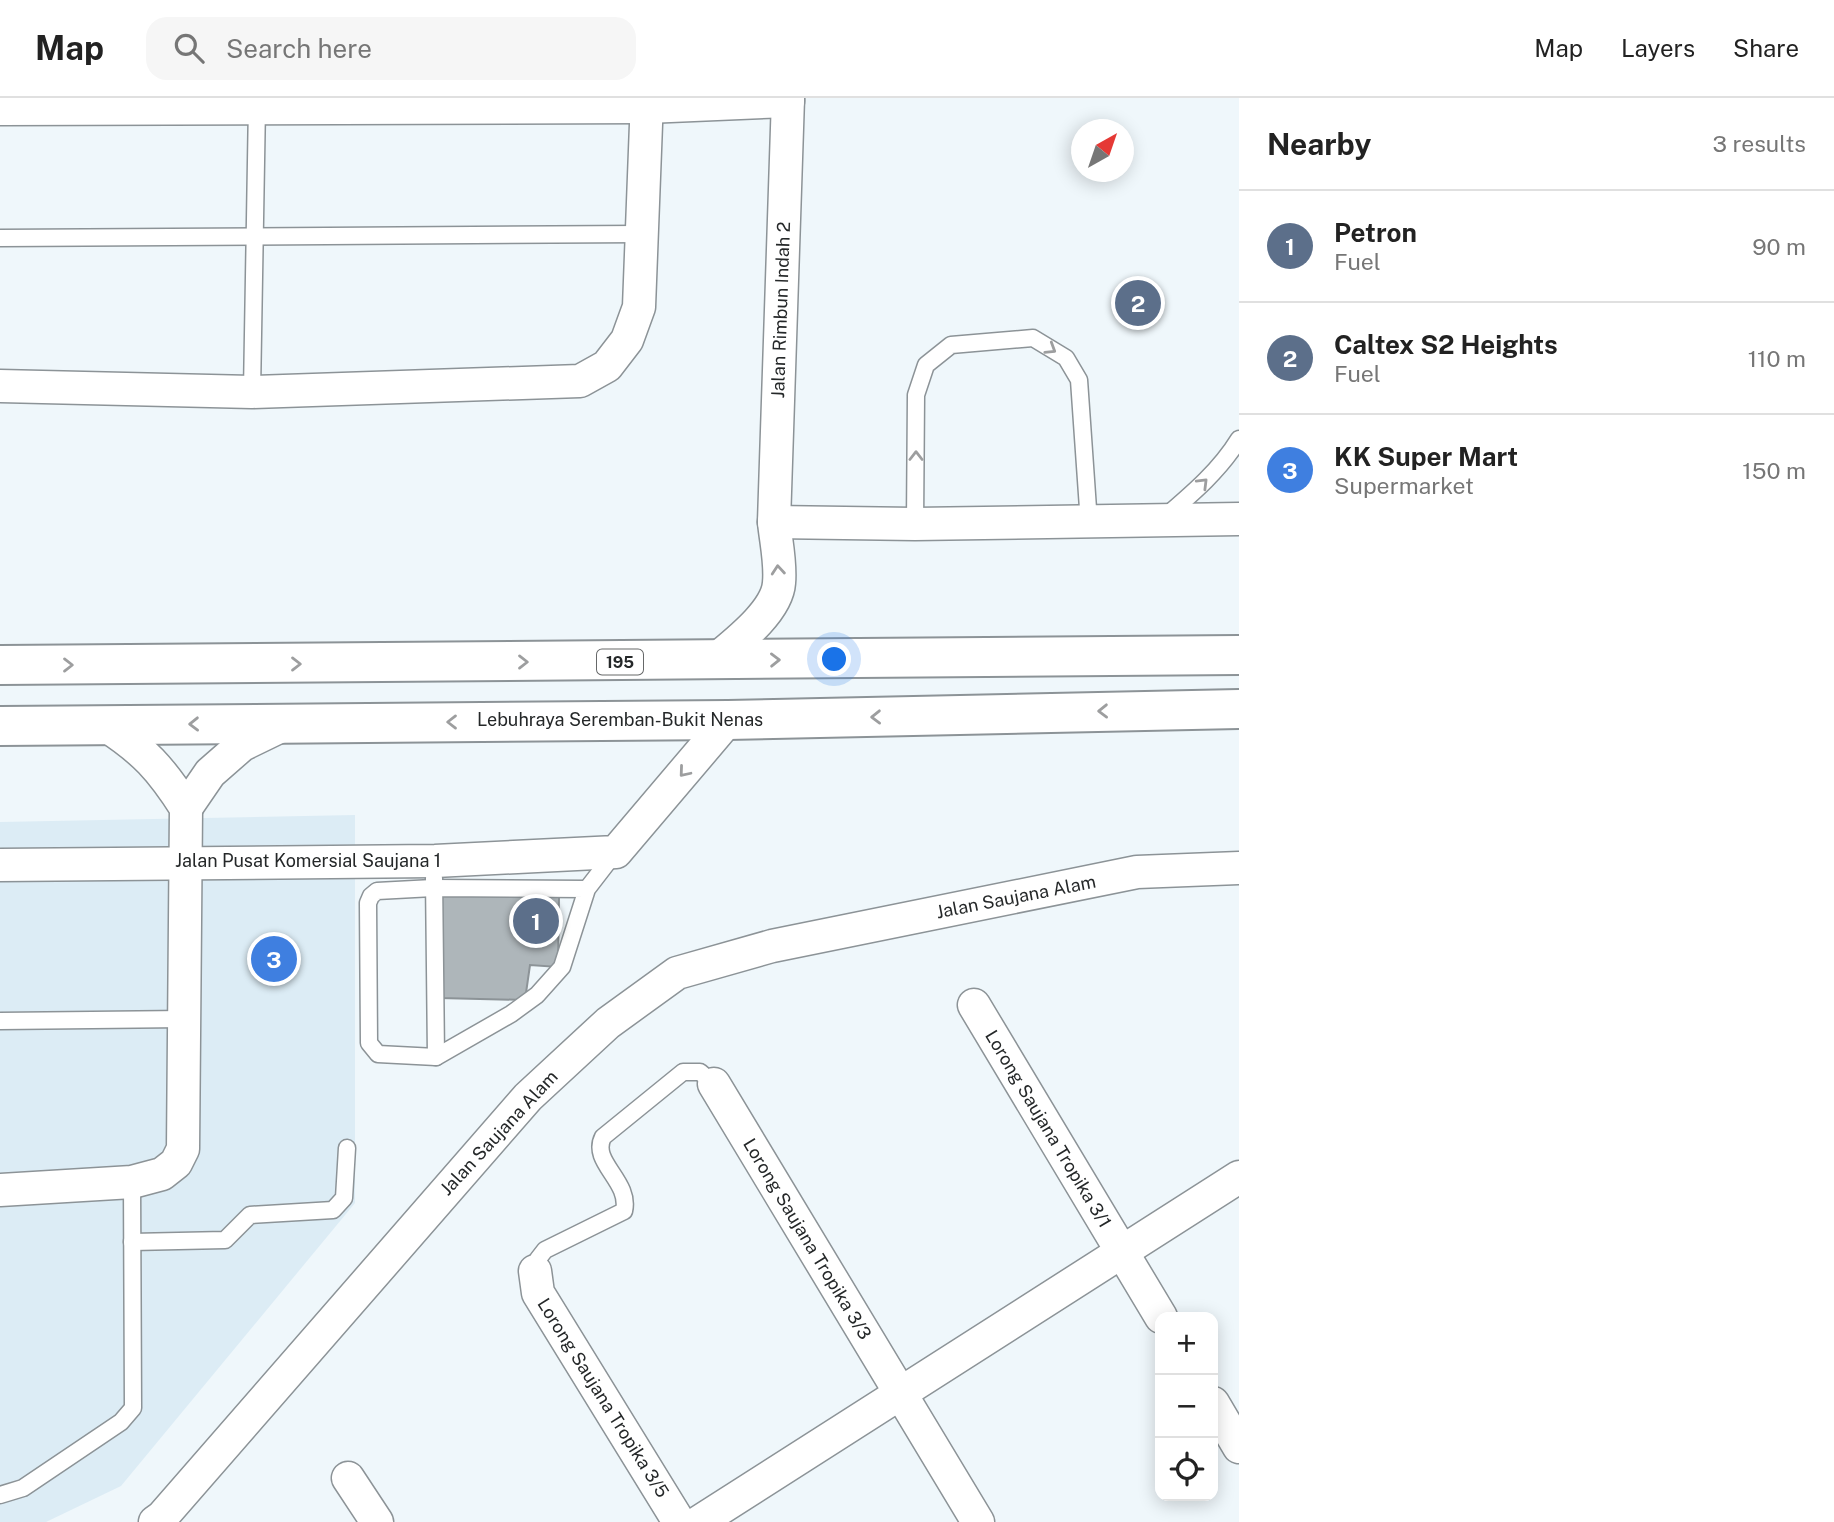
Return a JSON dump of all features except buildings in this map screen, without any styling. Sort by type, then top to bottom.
[{"type":"highway","name":"195","points":[[0,665],[1239,655]]},
{"type":"highway","name":"Lebuhraya Seremban-Bukit Nenas","points":[[0,726],[728,720],[1239,709]]},
{"type":"street","points":[[0,109],[257,103],[788,100]]},
{"type":"street","name":"Jalan Rimbun Indah 2","points":[[713,661],[746,634],[763,614],[779,585],[774,522],[788,100]]},
{"type":"street","points":[[0,386],[252,392],[580,381],[607,366],[627,340],[639,307],[647,102]]},
{"type":"street","points":[[774,522],[1089,523],[1239,519]]},
{"type":"street","points":[[616,852],[728,720]]},
{"type":"street","points":[[0,1190],[132,1182],[162,1174],[176,1163],[183,1149],[186,808],[210,773],[242,745],[287,722]]},
{"type":"street","points":[[105,725],[135,744],[163,772],[186,808]]},
{"type":"street","name":"Jalan Pusat Komersial Saujana 1","points":[[0,864],[185,862],[434,875],[616,852]]},
{"type":"street","name":"Jalan Saujana Alam","points":[[155,1522],[528,1097],[608,1023],[677,974],[772,946],[1137,872],[1239,868]]},
{"type":"street","name":"Lorong Saujana Tropika 3/1","points":[[974,1005],[1158,1312]]},
{"type":"street","name":"Lorong Saujana Tropika 3/3","points":[[714,1084],[978,1522]]},
{"type":"street","points":[[699,1522],[1239,1177]]},
{"type":"street","name":"Lorong Saujana Tropika 3/5","points":[[535,1271],[538,1293],[679,1522]]},
{"type":"street","points":[[1218,1411],[1239,1447]]},
{"type":"street","points":[[348,1478],[377,1522]]},
{"type":"lane","points":[[252,392],[257,103]]},
{"type":"lane","points":[[0,239],[641,233]]},
{"type":"lane","points":[[915,524],[916,395],[926,365],[951,345],[1033,338],[1066,358],[1079,380],[1089,523]]},
{"type":"lane","points":[[1161,521],[1234,455],[1239,439]]},
{"type":"lane","points":[[587,889],[434,875],[377,891],[368,903],[369,1044],[378,1054],[436,1057],[511,1014],[537,995],[562,967],[587,889],[616,852]]},
{"type":"lane","points":[[434,875],[436,1057]]},
{"type":"lane","points":[[0,1021],[184,1019]]},
{"type":"lane","points":[[535,1271],[538,1259],[545,1250],[624,1212],[624,1191],[602,1156],[600,1147],[603,1137],[683,1072],[700,1072],[714,1084]]},
{"type":"lane","points":[[132,1242],[225,1240],[250,1215],[332,1210],[344,1198],[348,1148]]},
{"type":"lane","points":[[0,1495],[23,1488],[121,1422],[133,1408],[132,1182]]},
{"type":"shaded area","points":[[355,815],[355,1203],[121,1486],[46,1522],[0,1522],[0,822]]},
{"type":"place","name":"Caltex S2 Heights","points":[[1138,303]]},
{"type":"place","name":"Petron","points":[[536,921]]},
{"type":"place","name":"KK Super Mart","points":[[274,959]]}]
